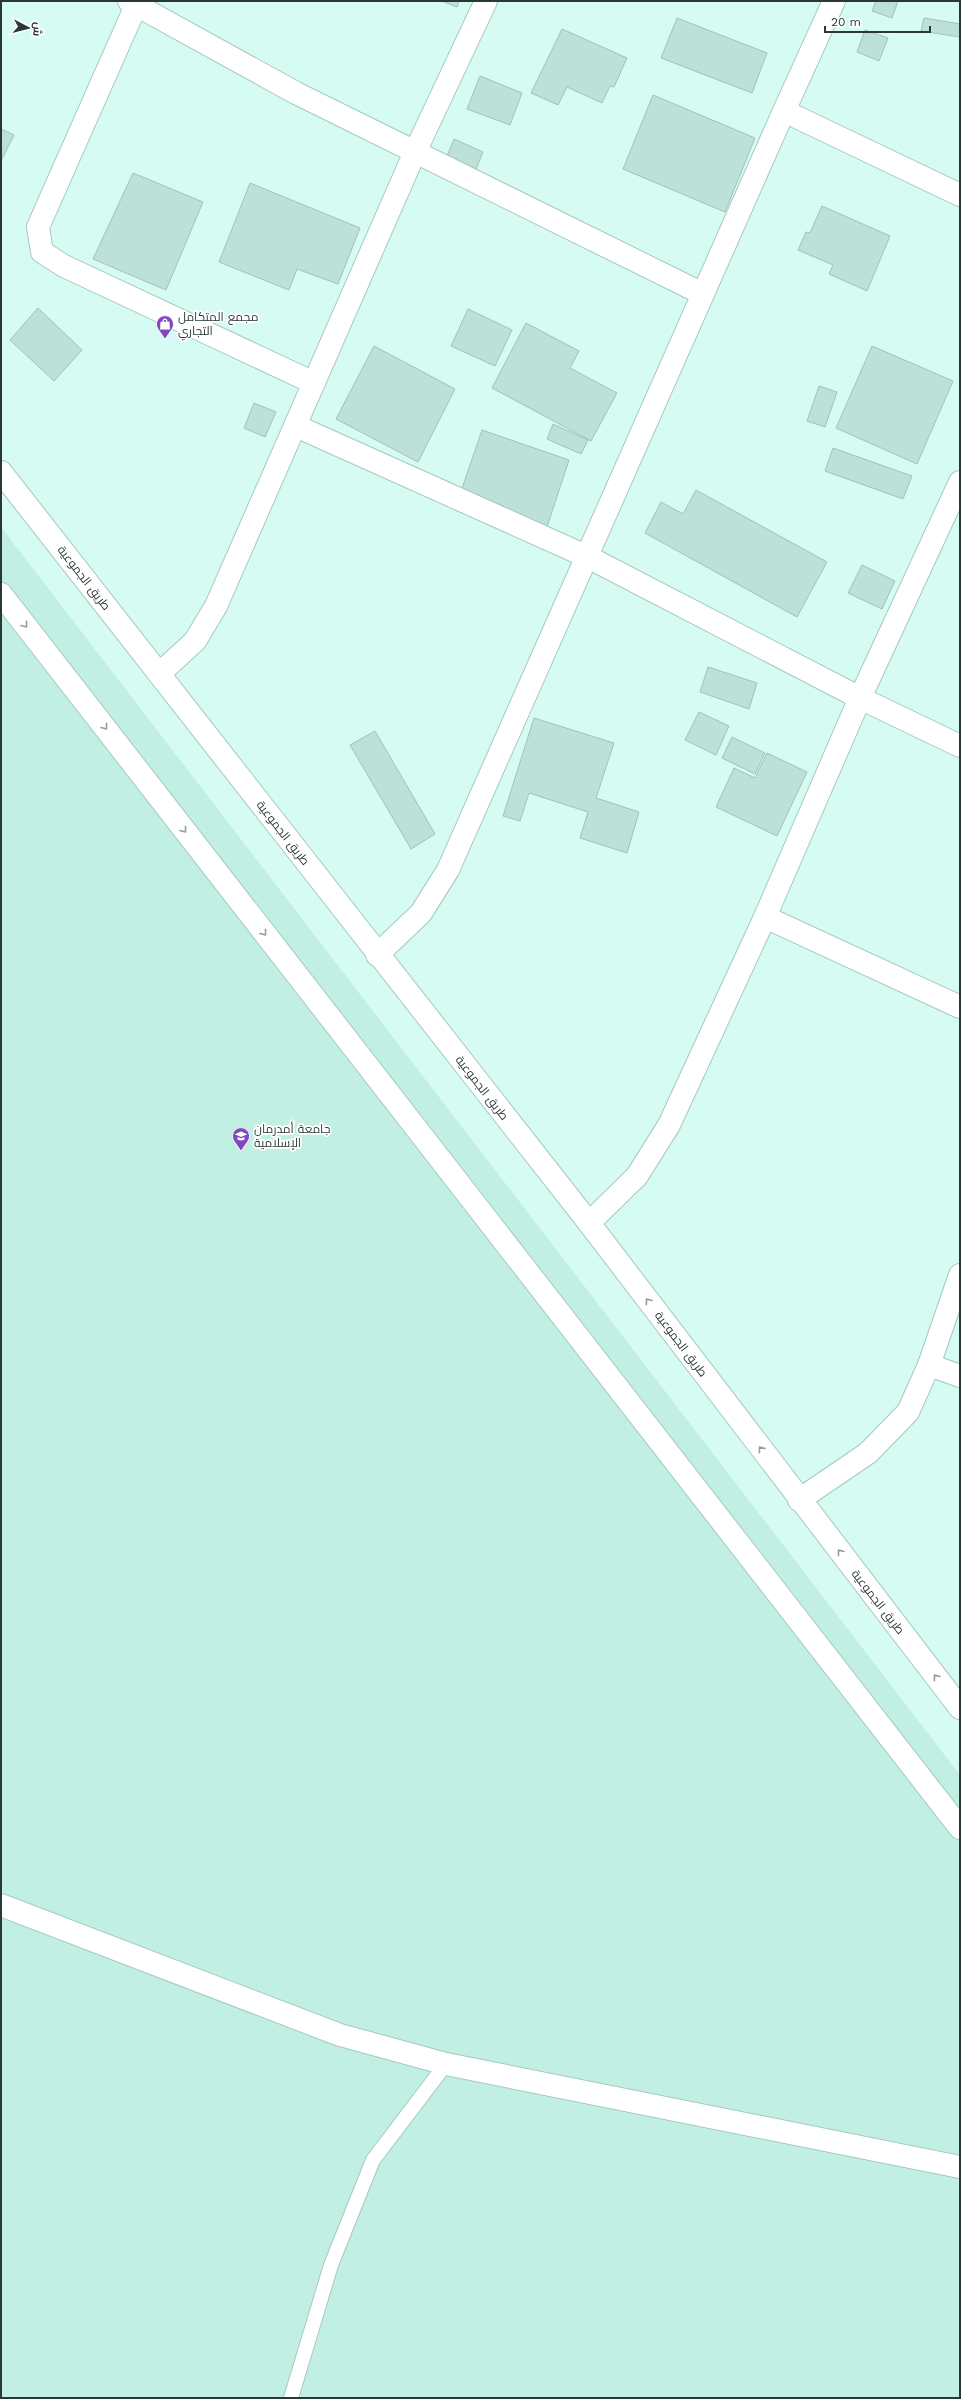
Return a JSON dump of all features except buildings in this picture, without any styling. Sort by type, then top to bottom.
[{"type":"street","points":[[159,674],[195,641],[216,606],[415,152],[486,1]]},
{"type":"street","points":[[377,955],[421,913],[448,870],[588,557],[784,110],[834,1]]},
{"type":"street","points":[[314,383],[64,266],[42,252],[38,226],[134,2],[296,93],[703,294]]},
{"type":"street","points":[[784,110],[960,195]]},
{"type":"street","points":[[296,426],[588,557],[860,698],[960,746]]},
{"type":"street","name":"طريق الجموعية","points":[[1,472],[377,955],[589,1223],[799,1500],[960,1708]]},
{"type":"street","points":[[589,1223],[637,1176],[669,1125],[764,917],[860,698],[960,482]]},
{"type":"street","points":[[1,594],[960,1828]]},
{"type":"street","points":[[764,917],[960,1006]]},
{"type":"street","points":[[799,1500],[868,1453],[908,1412],[929,1365],[960,1275]]},
{"type":"street","points":[[929,1365],[960,1376]]},
{"type":"street","points":[[1,1905],[340,2035],[446,2064],[960,2168]]},
{"type":"lane","points":[[291,2398],[331,2265],[373,2160],[446,2064]]},
{"type":"shaded area","name":"جامعة أمدرمان الإسلامية","points":[[1,527],[960,1775],[960,2398],[1,2398]]},
{"type":"place","name":"مجمع المتكامل التجاري","points":[[165,339]]},
{"type":"place","name":"جامعة أمدرمان الإسلامية","points":[[241,1151]]}]
